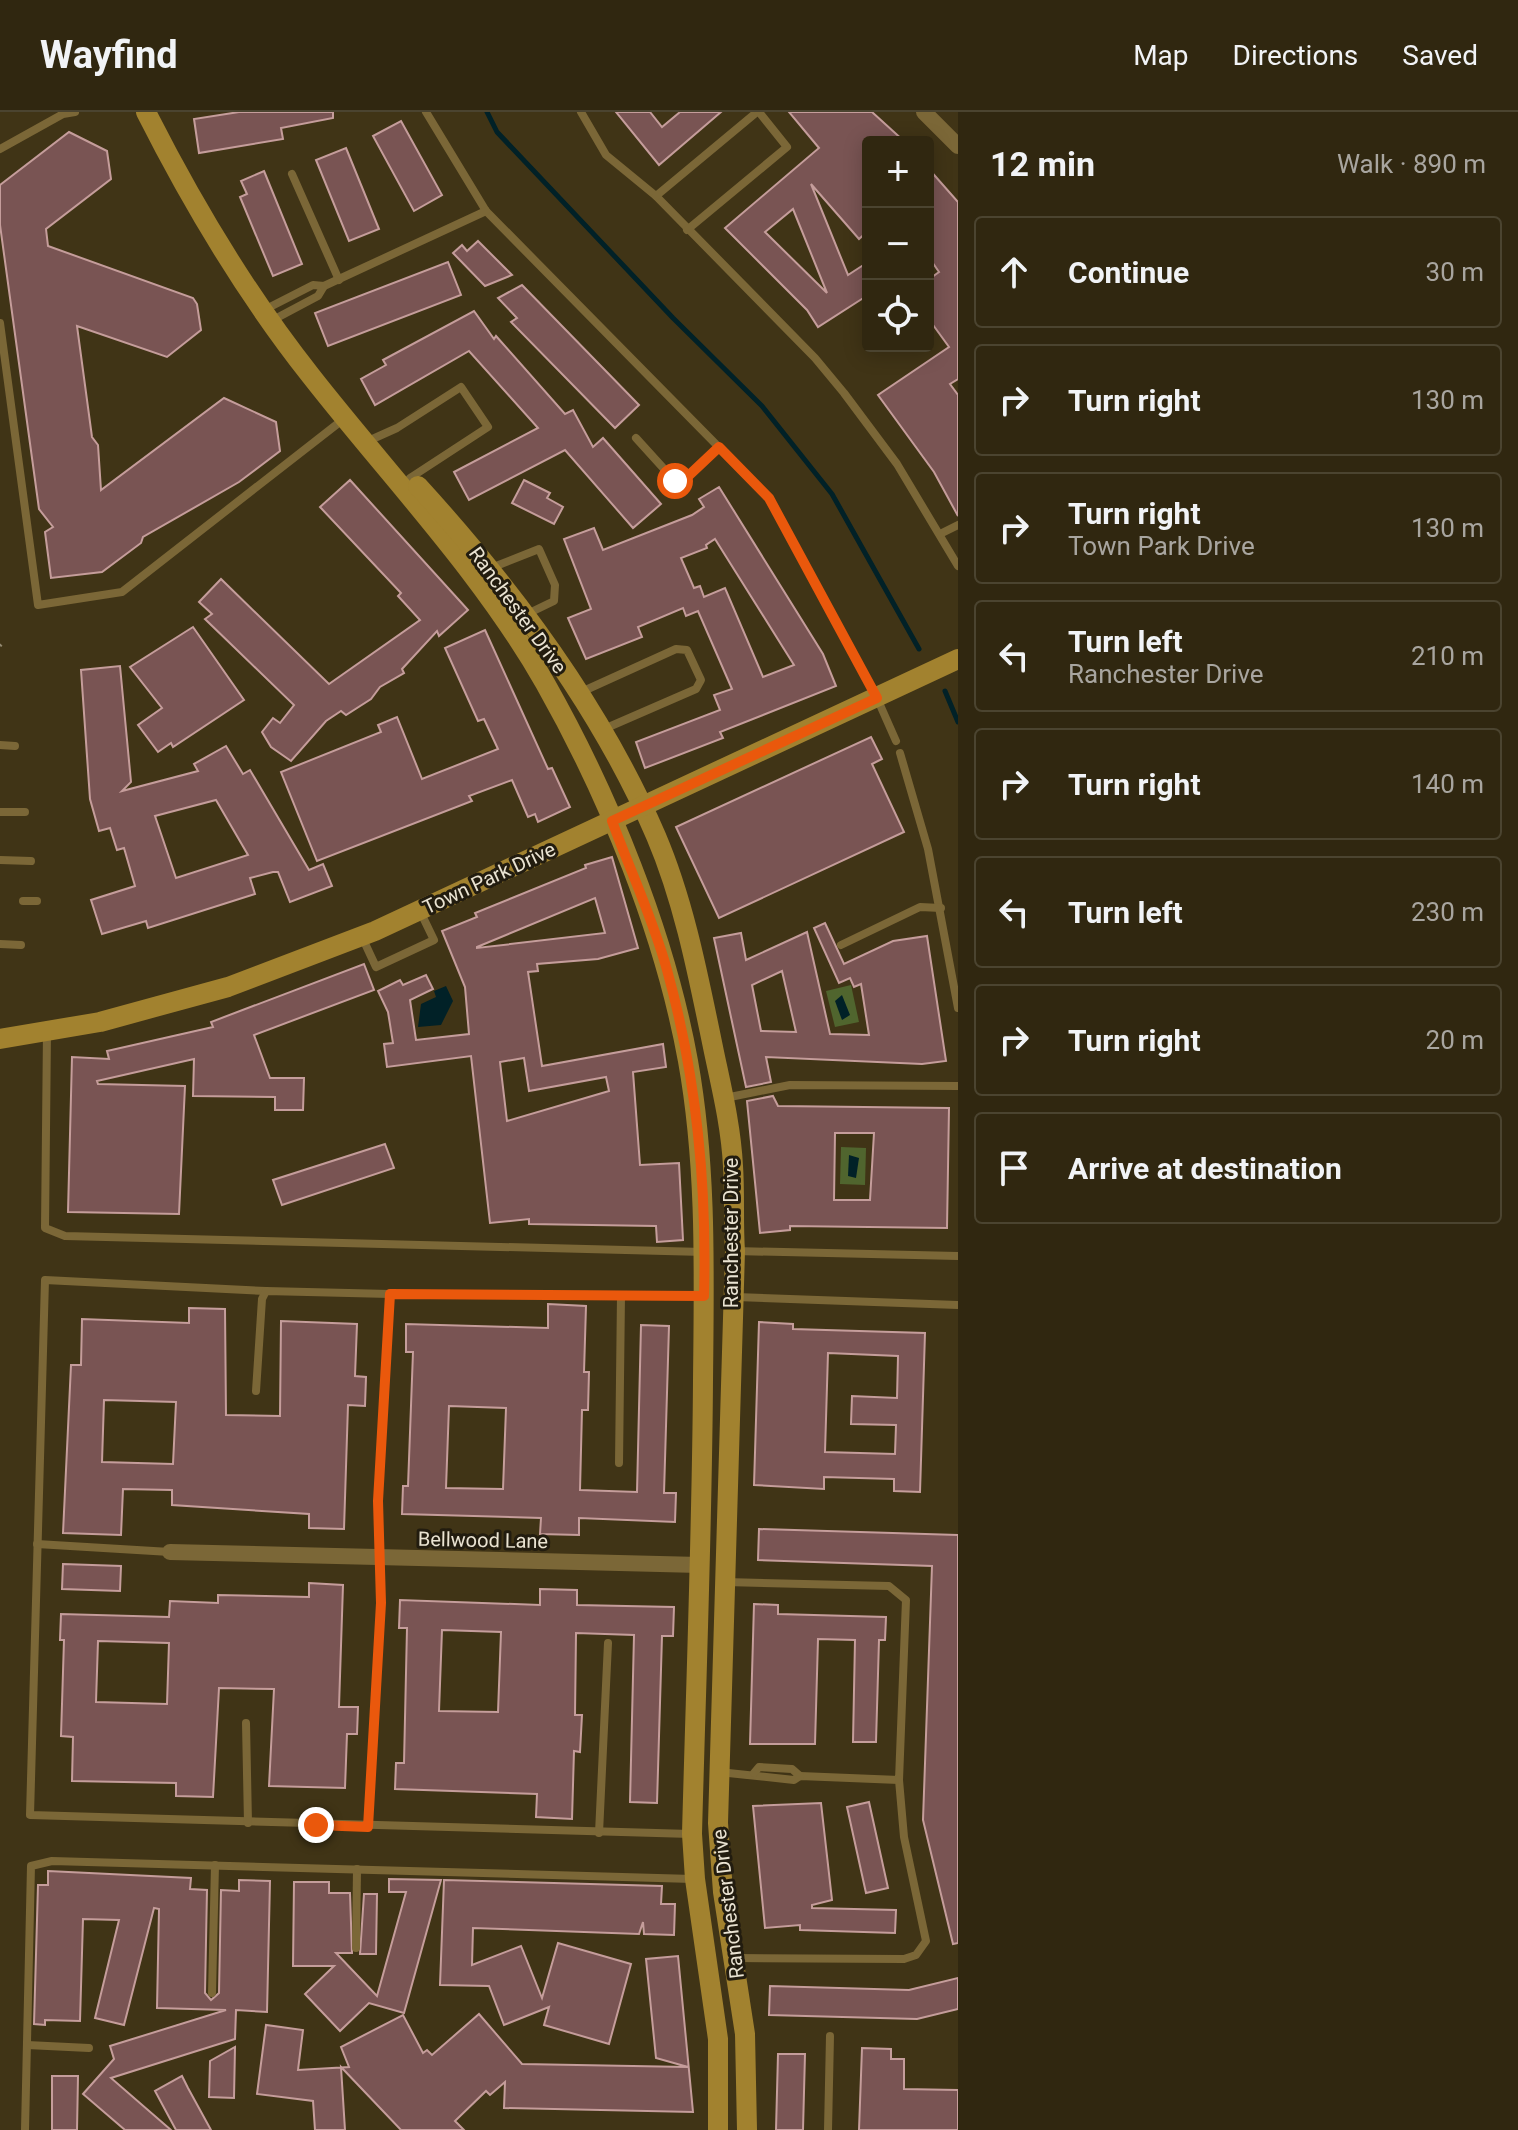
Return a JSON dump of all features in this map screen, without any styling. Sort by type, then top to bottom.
[{"type":"street","name":"Ranchester Drive","points":[[146,112],[176,171],[266,316],[345,418],[410,478],[490,569],[514,612],[612,821],[667,969],[688,1060],[705,1252],[702,1503],[692,1834],[695,1879],[718,2039],[718,2130]]},
{"type":"street","points":[[924,112],[958,146]]},
{"type":"street","name":"Ranchester Drive","points":[[368,441],[514,612],[578,694],[616,753],[655,835],[690,940],[724,1098],[733,1167],[735,1251],[719,1772],[720,1859],[745,2034],[747,2130]]},
{"type":"street","name":"Town Park Drive","points":[[0,1039],[100,1022],[228,987],[362,936],[958,659]]},
{"type":"street","points":[[688,1060],[714,1053]]},
{"type":"street","points":[[704,1296],[732,1297]]},
{"type":"street","points":[[702,1503],[726,1504]]},
{"type":"street","name":"Bellwood Lane","points":[[170,1552],[700,1565]]},
{"type":"street","points":[[694,1771],[719,1772]]},
{"type":"street","points":[[718,2039],[745,2034]]},
{"type":"lane","points":[[0,149],[63,114],[75,112]]},
{"type":"lane","points":[[426,112],[486,211],[769,498],[877,698],[896,741]]},
{"type":"lane","points":[[581,112],[606,155],[656,196],[815,358],[897,464],[958,566]]},
{"type":"lane","points":[[656,196],[758,112],[787,147],[687,230]]},
{"type":"lane","points":[[292,174],[339,280]]},
{"type":"lane","points":[[266,316],[318,296],[324,286],[486,211]]},
{"type":"lane","points":[[0,323],[38,605],[122,592],[345,418]]},
{"type":"lane","points":[[368,441],[397,428],[461,387],[488,427],[410,478]]},
{"type":"lane","points":[[636,438],[675,481],[684,480],[719,447]]},
{"type":"lane","points":[[940,534],[958,525]]},
{"type":"lane","points":[[490,569],[539,549],[555,585],[554,601],[514,612]]},
{"type":"lane","points":[[578,694],[676,649],[687,650],[701,680],[696,689],[600,731]]},
{"type":"lane","points":[[0,745],[15,746]]},
{"type":"lane","points":[[900,753],[941,908],[958,1008]]},
{"type":"lane","points":[[0,812],[25,812]]},
{"type":"lane","points":[[0,860],[31,861]]},
{"type":"lane","points":[[23,901],[37,901]]},
{"type":"lane","points":[[841,945],[920,907],[941,908]]},
{"type":"lane","points":[[362,936],[376,967],[434,940],[420,910]]},
{"type":"lane","points":[[0,944],[21,945]]},
{"type":"lane","points":[[47,1031],[45,1228],[65,1236],[705,1252]]},
{"type":"lane","points":[[724,1098],[790,1085],[958,1086]]},
{"type":"lane","points":[[735,1251],[958,1256]]},
{"type":"lane","points":[[692,1834],[30,1815],[45,1280],[266,1291],[704,1296]]},
{"type":"lane","points":[[256,1391],[262,1299],[266,1291]]},
{"type":"lane","points":[[368,1827],[381,1603],[378,1558],[390,1294]]},
{"type":"lane","points":[[619,1463],[621,1295]]},
{"type":"lane","points":[[732,1297],[958,1305]]},
{"type":"lane","points":[[37,1544],[170,1552]]},
{"type":"lane","points":[[724,1582],[889,1586],[906,1600],[899,1780],[904,1837],[926,1941],[922,1950],[904,1959],[734,1958]]},
{"type":"lane","points":[[599,1833],[608,1643]]},
{"type":"lane","points":[[246,1723],[248,1823]]},
{"type":"lane","points":[[719,1772],[754,1773],[758,1778],[794,1780],[800,1776],[899,1780]]},
{"type":"lane","points":[[25,2130],[31,1866],[52,1861],[695,1879]]},
{"type":"lane","points":[[212,1993],[215,1865]]},
{"type":"lane","points":[[356,1948],[357,1869]]},
{"type":"lane","points":[[828,2130],[830,2036]]},
{"type":"lane","points":[[27,2045],[89,2048]]},
{"type":"green space","points":[[851,985],[859,1022],[835,1027],[826,991]]},
{"type":"green space","points":[[841,1147],[866,1148],[865,1185],[840,1184]]},
{"type":"water","points":[[446,986],[453,1001],[441,1025],[418,1027],[421,1004],[436,997],[434,991]]},
{"type":"water","points":[[842,995],[850,1015],[842,1020],[835,1001]]},
{"type":"water","points":[[849,1155],[859,1158],[856,1178],[848,1176]]},
{"type":"building","points":[[239,112],[333,112],[333,118],[281,128],[283,139],[199,153],[194,119]]},
{"type":"building","points":[[616,112],[650,112],[662,127],[680,112],[721,112],[659,165]]},
{"type":"building","points":[[789,112],[872,112],[898,136],[862,136],[862,236],[859,239],[811,184],[848,275],[862,266],[862,299],[818,327],[807,310],[725,228],[819,148]],"holes":[[[793,209],[827,293],[765,232]]]},
{"type":"building","points":[[401,121],[442,195],[414,211],[373,136]]},
{"type":"building","points":[[69,132],[107,151],[111,179],[46,229],[48,246],[193,298],[197,304],[201,330],[167,357],[77,326],[92,437],[98,445],[101,490],[224,398],[276,422],[280,451],[239,482],[143,537],[141,543],[102,572],[51,578],[45,532],[53,527],[39,509],[0,225],[0,185]]},
{"type":"building","points":[[346,148],[379,229],[349,241],[316,160]]},
{"type":"building","points":[[264,171],[302,264],[273,276],[240,197],[247,194],[241,181]]},
{"type":"building","points":[[934,175],[958,202],[958,379],[950,384],[958,395],[958,516],[934,472],[878,395],[949,347],[934,326],[934,276],[939,272],[934,265]]},
{"type":"building","points":[[478,241],[512,275],[485,286],[453,253],[462,245],[467,251]]},
{"type":"building","points":[[448,262],[461,295],[328,346],[315,313]]},
{"type":"building","points":[[522,285],[639,405],[615,428],[511,322],[517,318],[498,298]]},
{"type":"building","points":[[474,311],[494,339],[496,336],[565,414],[573,410],[593,447],[603,438],[661,504],[633,528],[565,450],[469,500],[454,472],[538,428],[469,351],[375,405],[361,379],[386,365],[383,360]]},
{"type":"building","points":[[350,480],[468,610],[439,636],[437,631],[402,669],[404,673],[380,687],[371,699],[346,715],[341,711],[326,721],[291,761],[271,747],[262,732],[273,718],[280,723],[294,705],[205,619],[212,614],[199,602],[221,579],[329,684],[420,620],[398,596],[401,593],[320,507]]},
{"type":"building","points":[[524,480],[550,493],[547,498],[563,507],[554,524],[512,503]]},
{"type":"building","points":[[719,487],[823,654],[836,686],[720,732],[723,738],[645,768],[636,742],[720,710],[714,695],[732,689],[698,611],[686,616],[683,608],[638,627],[642,637],[586,659],[568,618],[591,609],[564,539],[594,528],[603,550],[692,515],[704,507],[699,499]],"holes":[[[715,539],[794,665],[763,677],[725,588],[704,597],[700,586],[694,588],[681,558],[707,548],[706,545]]]},
{"type":"building","points":[[193,627],[244,700],[173,747],[171,743],[158,752],[138,725],[162,708],[130,667]]},
{"type":"building","points":[[485,630],[548,769],[552,768],[570,807],[538,822],[535,814],[528,817],[512,780],[469,796],[472,801],[317,861],[281,772],[381,732],[378,725],[397,717],[422,779],[498,749],[484,719],[478,721],[445,648]]},
{"type":"building","points":[[120,666],[131,782],[122,791],[198,771],[194,764],[226,746],[243,774],[250,770],[309,870],[323,864],[332,886],[290,902],[278,872],[273,872],[250,878],[255,894],[148,928],[146,921],[102,934],[91,900],[135,886],[124,848],[117,850],[110,828],[99,831],[90,799],[81,670]],"holes":[[[216,800],[248,855],[176,878],[155,816]]]},
{"type":"building","points":[[871,737],[882,759],[872,764],[904,832],[719,918],[676,827]]},
{"type":"building","points":[[612,857],[638,948],[598,959],[537,964],[538,971],[528,972],[542,1066],[663,1044],[666,1067],[633,1072],[640,1165],[679,1163],[683,1240],[657,1242],[656,1226],[529,1224],[529,1219],[490,1223],[471,1056],[387,1067],[384,1044],[393,1043],[388,1012],[378,991],[400,980],[403,985],[426,975],[433,989],[410,1000],[416,1040],[469,1034],[465,987],[442,931],[477,917],[475,913],[586,868],[585,865]],"holes":[[[595,898],[605,933],[477,948],[477,947]],[[524,1058],[529,1091],[606,1077],[609,1091],[507,1121],[500,1062]]]},
{"type":"building","points":[[825,923],[844,964],[893,941],[927,936],[946,1061],[922,1064],[766,1057],[771,1082],[746,1087],[714,938],[741,933],[746,960],[807,932],[830,1034],[869,1035],[861,984],[854,987],[850,978],[839,983],[814,928]],"holes":[[[782,971],[796,1032],[761,1031],[752,985]]]},
{"type":"building","points":[[364,964],[374,990],[254,1035],[270,1078],[304,1078],[303,1110],[275,1110],[275,1097],[193,1096],[194,1059],[97,1081],[98,1084],[185,1086],[179,1214],[68,1212],[72,1057],[109,1059],[107,1051],[213,1027],[211,1022]]},
{"type":"building","points":[[773,1096],[778,1106],[949,1108],[947,1228],[790,1226],[790,1230],[760,1233],[747,1101]],"holes":[[[835,1133],[874,1133],[870,1200],[834,1200]]]},
{"type":"building","points":[[385,1144],[394,1168],[282,1205],[273,1180]]},
{"type":"building","points":[[548,1304],[586,1306],[584,1372],[589,1372],[588,1410],[582,1410],[580,1490],[637,1492],[641,1325],[669,1326],[664,1493],[676,1493],[675,1522],[579,1518],[579,1535],[540,1534],[541,1518],[402,1514],[403,1486],[408,1486],[413,1352],[406,1352],[406,1324],[548,1328]],"holes":[[[449,1406],[506,1408],[503,1489],[446,1488]]]},
{"type":"building","points":[[189,1308],[225,1309],[226,1415],[280,1416],[281,1321],[357,1324],[355,1376],[366,1377],[365,1406],[348,1405],[344,1529],[309,1528],[309,1514],[172,1505],[172,1490],[123,1489],[121,1535],[63,1533],[71,1365],[81,1365],[82,1319],[189,1323]],"holes":[[[104,1400],[176,1402],[173,1464],[102,1462]]]},
{"type":"building","points":[[759,1322],[793,1324],[793,1329],[925,1333],[920,1492],[894,1491],[894,1479],[824,1477],[824,1489],[754,1485]],"holes":[[[828,1353],[898,1356],[897,1398],[852,1396],[851,1424],[896,1425],[895,1454],[825,1452]]]},
{"type":"building","points":[[759,1529],[958,1535],[958,1943],[953,1944],[923,1820],[932,1566],[758,1560]]},
{"type":"building","points":[[63,1564],[121,1566],[120,1591],[62,1589]]},
{"type":"building","points":[[309,1583],[343,1585],[339,1707],[358,1707],[357,1734],[347,1734],[345,1788],[269,1786],[274,1689],[219,1688],[213,1797],[176,1796],[176,1783],[72,1781],[73,1737],[61,1736],[64,1640],[60,1640],[61,1614],[169,1617],[170,1601],[218,1603],[218,1595],[309,1597]],"holes":[[[98,1641],[169,1643],[167,1704],[96,1702]]]},
{"type":"building","points":[[540,1589],[577,1590],[577,1605],[674,1607],[673,1636],[662,1636],[657,1803],[630,1802],[634,1635],[576,1633],[575,1715],[582,1715],[580,1752],[574,1751],[572,1819],[536,1817],[537,1794],[395,1789],[396,1763],[404,1763],[407,1628],[399,1628],[400,1600],[540,1605]],"holes":[[[442,1630],[501,1632],[498,1712],[439,1711]]]},
{"type":"building","points":[[754,1604],[778,1605],[778,1614],[886,1617],[885,1640],[879,1640],[876,1742],[853,1742],[855,1640],[818,1639],[815,1744],[750,1744]]},
{"type":"building","points":[[869,1802],[888,1888],[866,1893],[847,1807]]},
{"type":"building","points":[[821,1803],[832,1900],[812,1905],[812,1908],[896,1910],[895,1933],[800,1930],[800,1925],[765,1928],[753,1806]]},
{"type":"building","points":[[48,1871],[191,1878],[190,1889],[207,1890],[205,1993],[211,2000],[219,1993],[221,1890],[239,1891],[239,1880],[270,1881],[267,2012],[236,2010],[235,2039],[111,2078],[171,2130],[125,2130],[83,2094],[114,2059],[110,2046],[226,2010],[157,2008],[159,1909],[154,1908],[124,2025],[95,2018],[119,1920],[83,1919],[80,2021],[45,2020],[45,2025],[34,2024],[38,1885],[48,1885]]},
{"type":"building","points":[[389,1879],[441,1880],[404,2013],[369,2003],[340,2031],[305,1994],[334,1966],[293,1966],[294,1882],[329,1882],[329,1893],[350,1893],[352,1953],[336,1953],[377,1996],[406,1892],[389,1892]]},
{"type":"building","points":[[444,1880],[662,1886],[661,1904],[675,1904],[674,1935],[644,1934],[643,1922],[639,1934],[473,1928],[472,1965],[521,1946],[542,1998],[558,1943],[631,1964],[609,2044],[544,2025],[549,2007],[504,2025],[489,1986],[440,1985]]},
{"type":"building","points":[[364,1894],[377,1894],[376,1954],[360,1954]]},
{"type":"building","points":[[678,1956],[693,2112],[504,2108],[505,2082],[490,2095],[486,2091],[455,2121],[464,2130],[401,2130],[341,2067],[349,2067],[341,2047],[403,2015],[423,2053],[427,2050],[432,2055],[479,2014],[522,2064],[688,2067],[656,2058],[646,1959]]},
{"type":"building","points":[[958,1978],[958,2009],[917,2019],[769,2015],[770,1986],[909,1990]]},
{"type":"building","points":[[266,2025],[303,2030],[298,2070],[341,2067],[345,2130],[315,2130],[313,2101],[257,2094]]},
{"type":"building","points":[[235,2047],[234,2098],[209,2097],[210,2061]]},
{"type":"building","points":[[862,2048],[891,2049],[891,2059],[904,2059],[904,2089],[958,2090],[958,2130],[859,2130]]},
{"type":"building","points":[[778,2054],[805,2054],[803,2130],[776,2130]]},
{"type":"building","points":[[52,2076],[78,2076],[77,2130],[52,2130]]},
{"type":"building","points":[[182,2076],[211,2130],[176,2130],[155,2091]]},
{"type":"waterway","points":[[487,112],[497,132],[673,318],[762,406],[832,494],[919,649]]},
{"type":"waterway","points":[[945,691],[958,722]]},
{"type":"route","points":[[316,1825],[368,1827],[381,1603],[378,1501],[390,1294],[704,1296],[705,1252],[699,1157],[688,1060],[667,969],[612,821],[877,698],[769,498],[719,447],[684,480],[675,481]]}]
